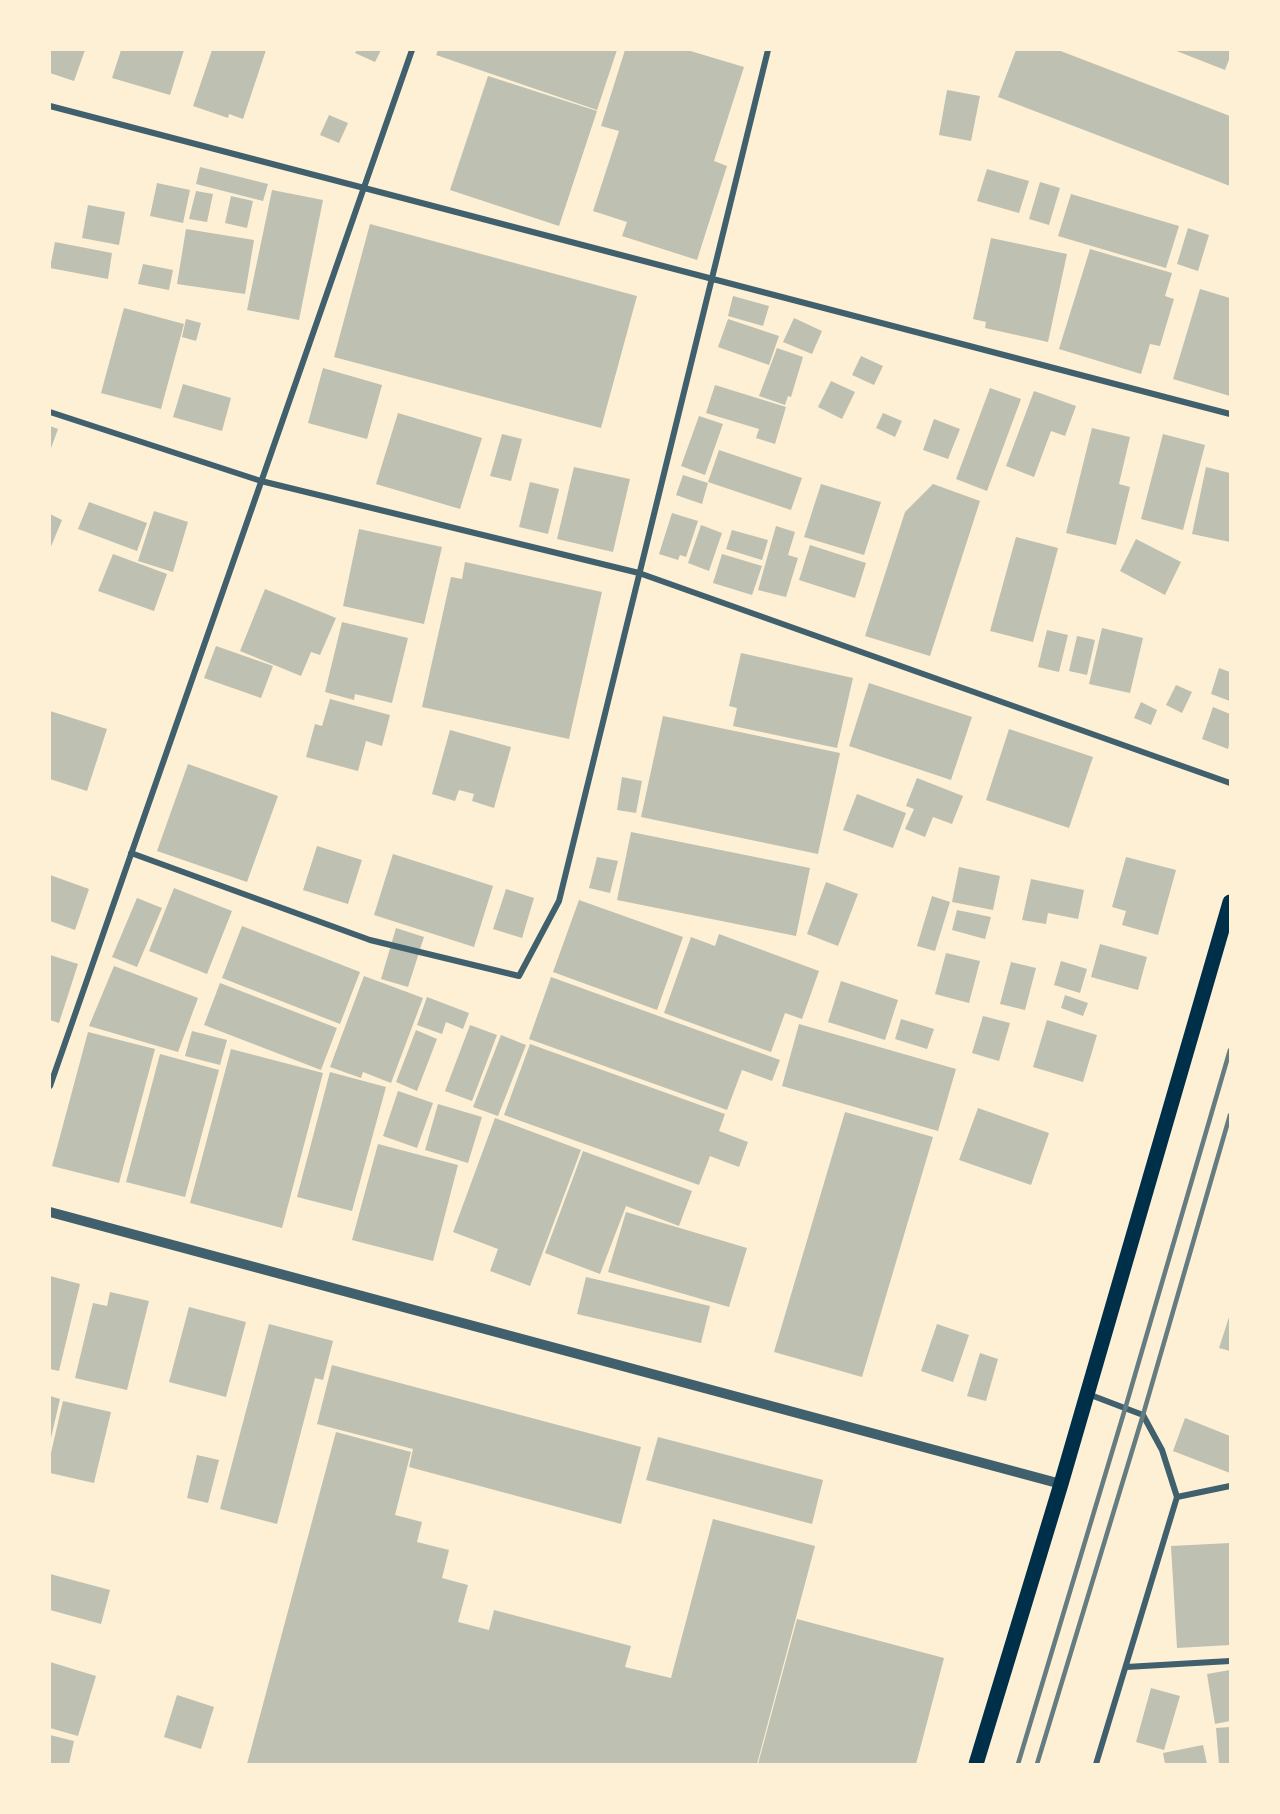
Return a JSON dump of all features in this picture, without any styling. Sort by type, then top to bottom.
[{"type":"main road","points":[[976,1764],[1088,1394],[1230,902]]},
{"type":"street","points":[[50,1086],[412,50]]},
{"type":"street","points":[[131,853],[370,940],[519,976],[559,901],[768,50]]},
{"type":"street","points":[[50,106],[1230,414]]},
{"type":"street","points":[[50,412],[261,482],[639,573],[1230,783]]},
{"type":"street","points":[[50,1212],[1061,1484]]},
{"type":"street","points":[[1088,1394],[1143,1415],[1162,1450],[1177,1497],[1096,1764]]},
{"type":"street","points":[[1177,1497],[1230,1486]]},
{"type":"street","points":[[1126,1667],[1230,1660]]},
{"type":"building","points":[[50,50],[85,50],[74,81],[50,73]]},
{"type":"building","points":[[121,50],[184,50],[170,95],[112,78]]},
{"type":"building","points":[[212,50],[266,50],[243,119],[229,114],[228,118],[193,106]]},
{"type":"building","points":[[357,50],[381,50],[375,62],[355,53]]},
{"type":"building","points":[[438,50],[617,50],[597,110],[436,55]]},
{"type":"building","points":[[625,50],[687,50],[744,67],[714,161],[727,166],[697,260],[622,236],[627,222],[593,211],[619,131],[601,126]]},
{"type":"building","points":[[1016,50],[1058,50],[1230,116],[1230,186],[998,97]]},
{"type":"building","points":[[1174,50],[1230,50],[1230,57],[1225,70]]},
{"type":"building","points":[[488,76],[597,111],[559,226],[450,190]]},
{"type":"building","points":[[947,90],[980,96],[971,141],[939,135]]},
{"type":"building","points":[[329,115],[348,123],[339,143],[320,135]]},
{"type":"building","points":[[200,167],[268,184],[263,201],[196,184]]},
{"type":"building","points":[[987,169],[1029,181],[1019,213],[977,201]]},
{"type":"building","points":[[1040,182],[1060,188],[1049,225],[1029,219]]},
{"type":"building","points":[[157,183],[190,190],[183,223],[150,216]]},
{"type":"building","points":[[272,190],[323,200],[299,320],[247,310]]},
{"type":"building","points":[[196,191],[213,194],[207,222],[189,219]]},
{"type":"building","points":[[1071,194],[1179,226],[1166,268],[1058,236]]},
{"type":"building","points":[[231,196],[253,201],[247,228],[225,223]]},
{"type":"building","points":[[88,205],[125,212],[119,245],[82,238]]},
{"type":"building","points":[[370,224],[637,296],[601,428],[334,357]]},
{"type":"building","points":[[1188,228],[1209,235],[1198,271],[1177,264]]},
{"type":"building","points":[[186,229],[254,240],[245,294],[177,284]]},
{"type":"building","points":[[991,238],[1067,254],[1048,342],[985,328],[986,322],[973,319]]},
{"type":"building","points":[[55,242],[112,253],[108,279],[50,268]]},
{"type":"building","points":[[1090,249],[1172,273],[1165,296],[1174,299],[1160,346],[1150,344],[1141,374],[1059,349]]},
{"type":"building","points":[[143,264],[173,270],[169,290],[138,284]]},
{"type":"building","points":[[1200,289],[1230,298],[1230,396],[1173,379]]},
{"type":"building","points":[[733,296],[769,306],[763,326],[728,316]]},
{"type":"building","points":[[124,308],[184,324],[161,409],[101,393]]},
{"type":"building","points":[[794,318],[822,331],[812,354],[783,342]]},
{"type":"building","points":[[186,319],[201,323],[196,341],[182,337]]},
{"type":"building","points":[[728,319],[779,336],[769,365],[718,347]]},
{"type":"building","points":[[777,348],[803,357],[791,397],[788,396],[785,405],[759,396]]},
{"type":"building","points":[[861,356],[883,366],[874,385],[852,375]]},
{"type":"building","points":[[323,368],[382,385],[367,439],[308,423]]},
{"type":"building","points":[[831,381],[855,392],[842,419],[818,407]]},
{"type":"building","points":[[183,384],[231,398],[222,431],[173,417]]},
{"type":"building","points":[[715,385],[786,407],[775,444],[756,438],[759,429],[706,413]]},
{"type":"building","points":[[990,388],[1021,399],[987,491],[956,479]]},
{"type":"building","points":[[1034,391],[1076,406],[1065,436],[1051,431],[1034,477],[1006,466]]},
{"type":"building","points":[[398,413],[482,438],[460,509],[376,484]]},
{"type":"building","points":[[883,413],[902,421],[895,437],[876,428]]},
{"type":"building","points":[[699,416],[723,424],[705,475],[681,466]]},
{"type":"building","points":[[934,419],[960,429],[948,459],[923,450]]},
{"type":"building","points":[[50,426],[58,429],[50,451]]},
{"type":"building","points":[[1092,428],[1130,437],[1119,484],[1130,487],[1116,545],[1066,533]]},
{"type":"building","points":[[502,434],[522,439],[511,481],[490,476]]},
{"type":"building","points":[[1163,434],[1205,445],[1183,530],[1141,519]]},
{"type":"building","points":[[719,450],[802,478],[791,510],[708,482]]},
{"type":"building","points":[[574,467],[630,479],[613,552],[557,539]]},
{"type":"building","points":[[1206,467],[1230,473],[1230,542],[1192,534]]},
{"type":"building","points":[[683,475],[708,483],[702,504],[676,495]]},
{"type":"building","points":[[530,482],[559,489],[548,534],[519,527]]},
{"type":"building","points":[[821,484],[881,502],[864,555],[804,537]]},
{"type":"building","points":[[933,484],[980,501],[930,656],[865,636],[905,512]]},
{"type":"building","points":[[89,502],[147,523],[137,551],[78,529]]},
{"type":"building","points":[[154,511],[188,522],[173,572],[138,561]]},
{"type":"building","points":[[672,513],[698,521],[686,557],[680,555],[678,560],[659,554]]},
{"type":"building","points":[[50,514],[62,520],[50,549]]},
{"type":"building","points":[[701,525],[722,533],[709,571],[688,563]]},
{"type":"building","points":[[776,526],[795,532],[788,555],[798,558],[786,597],[758,590]]},
{"type":"building","points":[[359,529],[442,547],[424,624],[343,606]]},
{"type":"building","points":[[732,530],[768,540],[762,560],[726,549]]},
{"type":"building","points":[[1016,537],[1058,548],[1033,642],[990,631]]},
{"type":"building","points":[[1136,539],[1181,562],[1165,595],[1120,571]]},
{"type":"building","points":[[810,545],[866,563],[855,598],[799,580]]},
{"type":"building","points":[[113,554],[167,574],[154,611],[98,591]]},
{"type":"building","points":[[722,554],[762,566],[752,595],[713,583]]},
{"type":"building","points":[[465,562],[602,592],[569,739],[422,707],[451,577],[462,579]]},
{"type":"building","points":[[265,589],[336,618],[320,655],[311,652],[301,676],[240,651]]},
{"type":"building","points":[[342,622],[408,638],[392,703],[355,694],[354,700],[325,692]]},
{"type":"building","points":[[1102,628],[1143,638],[1130,693],[1089,684]]},
{"type":"building","points":[[1047,630],[1068,635],[1059,672],[1038,667]]},
{"type":"building","points":[[1077,636],[1095,640],[1087,675],[1069,671]]},
{"type":"building","points":[[216,646],[273,666],[261,698],[204,678]]},
{"type":"building","points":[[741,653],[853,678],[837,748],[733,726],[737,708],[729,706]]},
{"type":"building","points":[[1219,668],[1230,672],[1230,701],[1211,694]]},
{"type":"building","points":[[869,683],[972,717],[951,780],[849,746]]},
{"type":"building","points":[[1176,685],[1192,692],[1182,713],[1166,705]]},
{"type":"building","points":[[330,699],[390,715],[382,746],[366,741],[358,771],[306,757],[315,724],[322,726]]},
{"type":"building","points":[[1141,702],[1157,710],[1151,725],[1134,718]]},
{"type":"building","points":[[1213,707],[1230,714],[1228,749],[1202,739]]},
{"type":"building","points":[[50,711],[107,729],[87,791],[50,779]]},
{"type":"building","points":[[663,716],[840,753],[818,854],[641,817]]},
{"type":"building","points":[[1009,729],[1093,757],[1069,828],[986,800]]},
{"type":"building","points":[[450,730],[511,747],[494,808],[472,801],[474,794],[459,790],[455,801],[432,794]]},
{"type":"building","points":[[188,764],[278,796],[247,882],[157,851]]},
{"type":"building","points":[[622,777],[642,781],[636,813],[617,810]]},
{"type":"building","points":[[917,778],[963,796],[952,824],[933,817],[925,837],[905,829],[914,809],[906,806]]},
{"type":"building","points":[[857,794],[906,813],[893,848],[843,830]]},
{"type":"building","points":[[631,832],[810,868],[796,936],[617,900]]},
{"type":"building","points":[[317,846],[362,860],[348,904],[303,890]]},
{"type":"building","points":[[393,854],[493,886],[474,947],[374,915]]},
{"type":"building","points":[[597,857],[618,861],[610,893],[589,888]]},
{"type":"building","points":[[1126,857],[1176,870],[1158,935],[1122,925],[1126,911],[1112,907]]},
{"type":"building","points":[[959,867],[1000,876],[993,910],[952,902]]},
{"type":"building","points":[[50,875],[89,889],[75,930],[50,921]]},
{"type":"building","points":[[1031,879],[1084,890],[1078,919],[1048,913],[1046,924],[1022,920]]},
{"type":"building","points":[[826,882],[858,894],[838,946],[807,934]]},
{"type":"building","points":[[174,888],[232,911],[207,974],[149,951]]},
{"type":"building","points":[[506,889],[534,898],[522,938],[493,929]]},
{"type":"building","points":[[932,896],[950,902],[935,951],[917,946]]},
{"type":"building","points":[[137,898],[162,908],[137,967],[112,957]]},
{"type":"building","points":[[579,900],[683,937],[657,1010],[553,972]]},
{"type":"building","points":[[957,910],[991,917],[985,939],[952,930]]},
{"type":"building","points":[[242,926],[360,972],[340,1024],[222,978]]},
{"type":"building","points":[[396,928],[424,937],[408,987],[381,979]]},
{"type":"building","points":[[719,934],[819,971],[802,1019],[785,1013],[771,1052],[664,1013],[691,937],[715,946]]},
{"type":"building","points":[[1100,944],[1147,957],[1138,990],[1091,977]]},
{"type":"building","points":[[946,953],[980,961],[969,1003],[935,994]]},
{"type":"building","points":[[50,955],[78,964],[59,1023],[50,1020]]},
{"type":"building","points":[[1061,961],[1087,969],[1080,993],[1054,985]]},
{"type":"building","points":[[1011,962],[1036,968],[1025,1010],[1000,1004]]},
{"type":"building","points":[[114,966],[198,998],[178,1052],[89,1026]]},
{"type":"building","points":[[364,976],[423,998],[391,1083],[363,1072],[361,1078],[330,1067]]},
{"type":"building","points":[[551,977],[780,1060],[772,1081],[742,1070],[727,1110],[529,1039]]},
{"type":"building","points":[[841,981],[898,1000],[885,1040],[828,1022]]},
{"type":"building","points":[[220,983],[337,1028],[321,1070],[204,1025]]},
{"type":"building","points":[[1065,995],[1088,1003],[1083,1016],[1061,1008]]},
{"type":"building","points":[[427,997],[469,1013],[463,1029],[446,1022],[442,1034],[417,1025]]},
{"type":"building","points":[[983,1016],[1010,1023],[999,1061],[972,1053]]},
{"type":"building","points":[[901,1019],[934,1029],[927,1049],[895,1039]]},
{"type":"building","points":[[1047,1020],[1097,1035],[1083,1082],[1033,1067]]},
{"type":"building","points":[[799,1024],[956,1069],[938,1131],[782,1086]]},
{"type":"building","points":[[470,1025],[497,1035],[472,1101],[445,1091]]},
{"type":"building","points":[[416,1030],[437,1039],[417,1091],[396,1082]]},
{"type":"building","points":[[192,1031],[227,1040],[220,1065],[185,1056]]},
{"type":"building","points":[[88,1032],[155,1049],[119,1183],[52,1166]]},
{"type":"building","points":[[501,1035],[526,1045],[498,1116],[473,1107]]},
{"type":"building","points":[[530,1044],[725,1114],[719,1131],[748,1142],[739,1167],[710,1156],[699,1185],[504,1115]]},
{"type":"building","points":[[231,1049],[323,1073],[282,1228],[190,1203]]},
{"type":"building","points":[[160,1054],[219,1070],[185,1197],[126,1182]]},
{"type":"building","points":[[330,1072],[386,1087],[352,1211],[297,1197]]},
{"type":"building","points":[[398,1091],[433,1103],[417,1148],[383,1136]]},
{"type":"building","points":[[438,1104],[482,1117],[468,1163],[425,1150]]},
{"type":"building","points":[[978,1108],[1049,1133],[1031,1185],[959,1160]]},
{"type":"building","points":[[845,1112],[933,1137],[862,1377],[774,1352]]},
{"type":"building","points":[[495,1118],[581,1150],[530,1286],[490,1271],[498,1249],[453,1232]]},
{"type":"building","points":[[378,1144],[458,1165],[433,1261],[352,1240]]},
{"type":"building","points":[[583,1151],[692,1191],[679,1226],[626,1206],[600,1274],[545,1253]]},
{"type":"building","points":[[626,1212],[747,1248],[729,1307],[608,1272]]},
{"type":"building","points":[[50,1276],[80,1284],[59,1371],[50,1369]]},
{"type":"building","points":[[586,1277],[710,1306],[701,1343],[577,1314]]},
{"type":"building","points":[[110,1292],[149,1301],[127,1390],[75,1378],[93,1303],[107,1306]]},
{"type":"building","points":[[189,1307],[246,1322],[226,1397],[169,1382]]},
{"type":"building","points":[[1230,1314],[1230,1351],[1219,1348]]},
{"type":"building","points":[[269,1324],[333,1341],[323,1380],[315,1378],[277,1524],[220,1509]]},
{"type":"building","points":[[937,1324],[969,1335],[953,1382],[921,1371]]},
{"type":"building","points":[[980,1353],[998,1359],[986,1401],[967,1396]]},
{"type":"building","points":[[332,1365],[641,1447],[621,1524],[409,1467],[413,1449],[317,1424]]},
{"type":"building","points":[[50,1396],[60,1399],[50,1442]]},
{"type":"building","points":[[63,1401],[111,1412],[94,1483],[50,1473],[50,1457]]},
{"type":"building","points":[[1185,1418],[1230,1436],[1230,1473],[1173,1451]]},
{"type":"building","points":[[336,1432],[411,1452],[395,1515],[422,1522],[417,1542],[449,1550],[442,1578],[468,1585],[458,1622],[489,1630],[494,1610],[631,1646],[625,1667],[671,1678],[713,1519],[815,1546],[757,1764],[247,1764]]},
{"type":"building","points":[[658,1437],[823,1480],[812,1524],[646,1480]]},
{"type":"building","points":[[197,1455],[219,1460],[208,1503],[187,1498]]},
{"type":"building","points":[[1230,1543],[1230,1645],[1177,1648],[1171,1546]]},
{"type":"building","points":[[50,1574],[110,1590],[101,1624],[50,1610]]},
{"type":"building","points":[[797,1619],[944,1658],[916,1764],[758,1764]]},
{"type":"building","points":[[50,1662],[96,1676],[78,1736],[50,1728]]},
{"type":"building","points":[[1230,1670],[1230,1721],[1215,1724],[1207,1674]]},
{"type":"building","points":[[1151,1688],[1180,1696],[1164,1750],[1136,1742]]},
{"type":"building","points":[[177,1695],[214,1707],[201,1749],[164,1737]]},
{"type":"building","points":[[1230,1727],[1230,1764],[1219,1764],[1216,1728]]},
{"type":"building","points":[[50,1735],[74,1741],[69,1764],[50,1764]]},
{"type":"building","points":[[1203,1745],[1207,1764],[1165,1764],[1163,1753]]},
{"type":"railway","points":[[1018,1764],[1230,1050]]},
{"type":"railway","points":[[1037,1764],[1143,1415],[1230,1115]]}]
